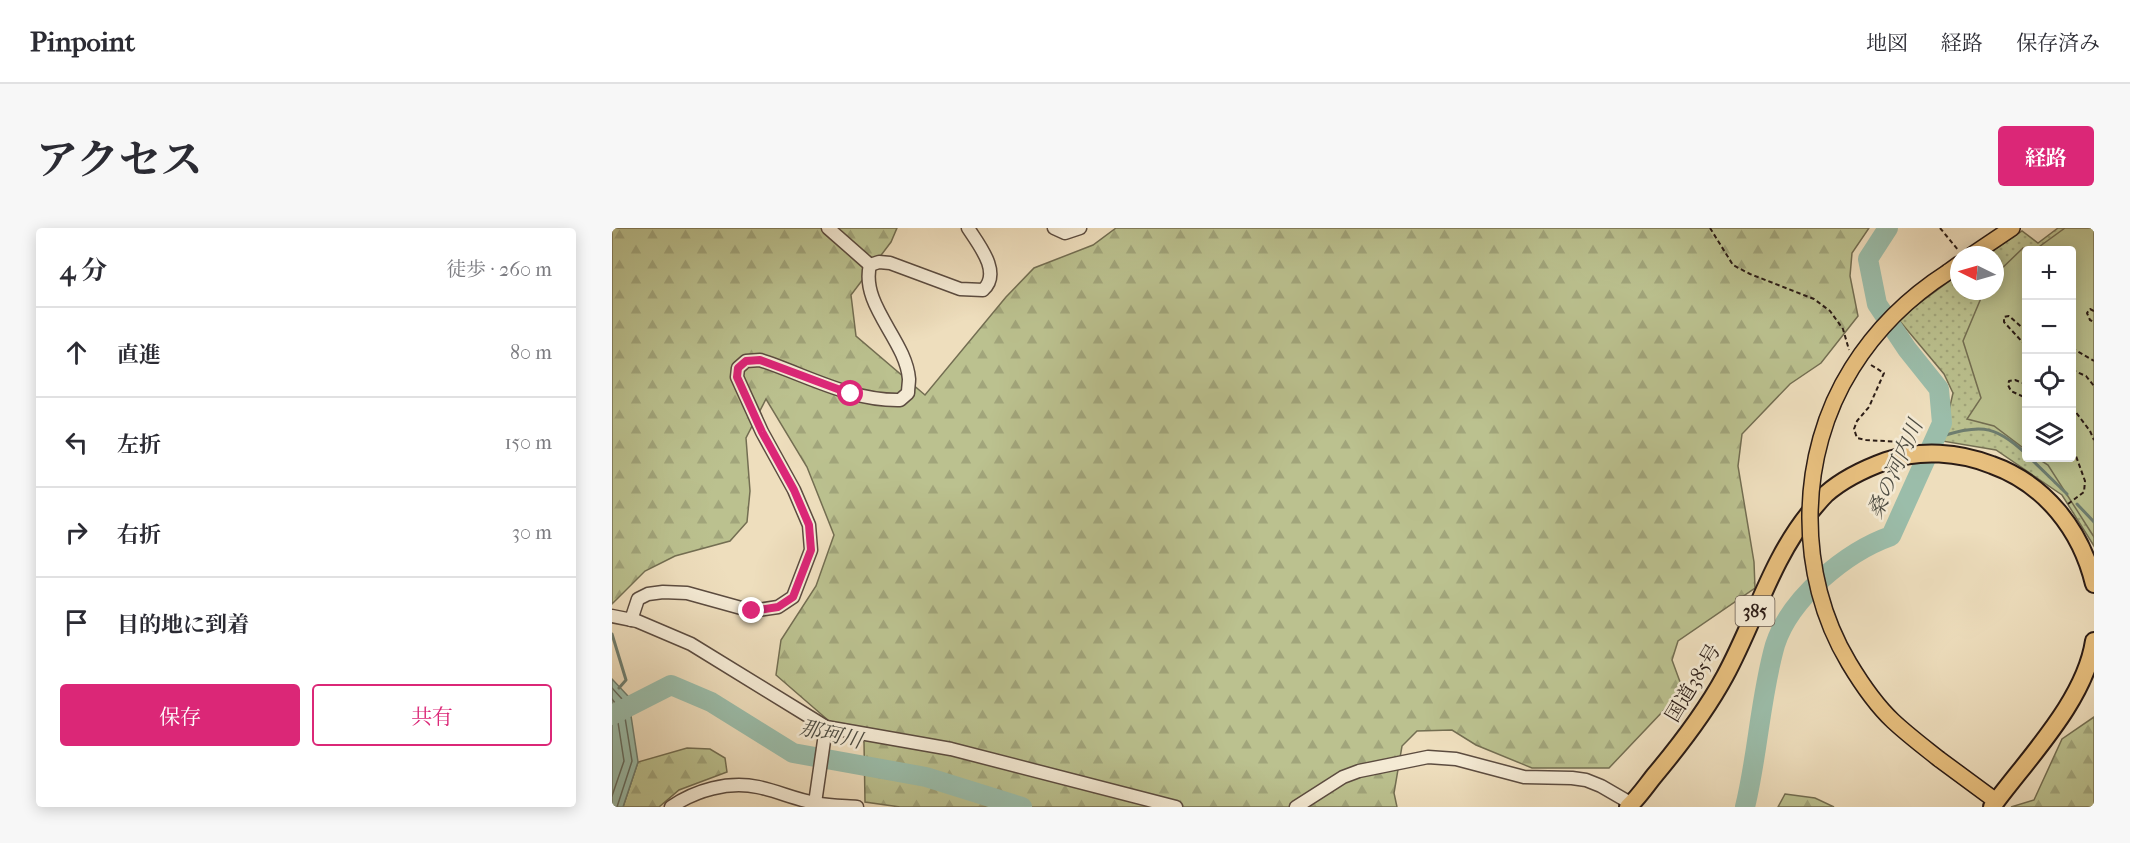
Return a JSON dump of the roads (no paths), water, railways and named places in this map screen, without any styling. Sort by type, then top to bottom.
[{"type":"highway","name":"国道385号","points":[[1630,805],[1673,754],[1725,676],[1782,554],[1801,523],[1825,495],[1853,475],[1897,457],[1913,454],[1944,454],[1976,459],[2001,468],[2023,480],[2059,511],[2086,554],[2094,584]]},
{"type":"highway","points":[[1994,804],[2055,726],[2084,673],[2094,641]]},
{"type":"main road","points":[[1985,246],[2012,228]]},
{"type":"main road","points":[[1950,270],[1920,290],[1872,338],[1837,396],[1818,448],[1810,495],[1811,550],[1819,591],[1838,643],[1861,682],[1892,720],[1994,804]]},
{"type":"street","points":[[828,228],[870,265]]},
{"type":"street","points":[[870,265],[879,262],[891,263],[960,289],[983,290],[989,285],[991,279],[990,268],[968,228]]},
{"type":"street","points":[[1054,228],[1065,233],[1080,228]]},
{"type":"street","points":[[631,620],[638,599],[648,594],[687,593],[752,611],[778,607],[793,597],[811,550],[809,525],[794,490],[749,405],[737,377],[738,368],[746,361],[760,360],[851,394],[880,401],[900,400],[908,393],[909,377],[903,358],[871,293],[867,278],[870,265]]},
{"type":"street","points":[[612,616],[631,620],[691,644],[825,733],[951,749],[1176,807]]},
{"type":"street","points":[[815,803],[825,733]]},
{"type":"street","points":[[1296,807],[1343,777],[1359,771],[1428,757],[1456,759],[1524,777],[1586,780],[1601,786],[1630,805]]},
{"type":"street","points":[[671,807],[686,797],[734,784],[758,787],[815,803],[857,807]]},
{"type":"water","points":[[612,679],[628,696],[638,762],[623,807],[612,807]]},
{"type":"waterway","name":"桑の河内川","points":[[1745,807],[1770,665],[1782,627],[1806,594],[1838,565],[1874,543],[1891,536],[1942,423],[1939,389],[1907,349],[1877,304],[1868,259],[1888,228]]},
{"type":"waterway","points":[[1935,438],[1962,431],[1984,429],[2003,436],[2022,450]]},
{"type":"waterway","points":[[2034,462],[2067,494]]},
{"type":"waterway","points":[[2077,504],[2094,522]]},
{"type":"waterway","points":[[612,634],[626,680],[619,688]]},
{"type":"waterway","name":"那珂川","points":[[612,715],[671,685],[711,702],[793,753],[926,777],[1022,807]]}]
